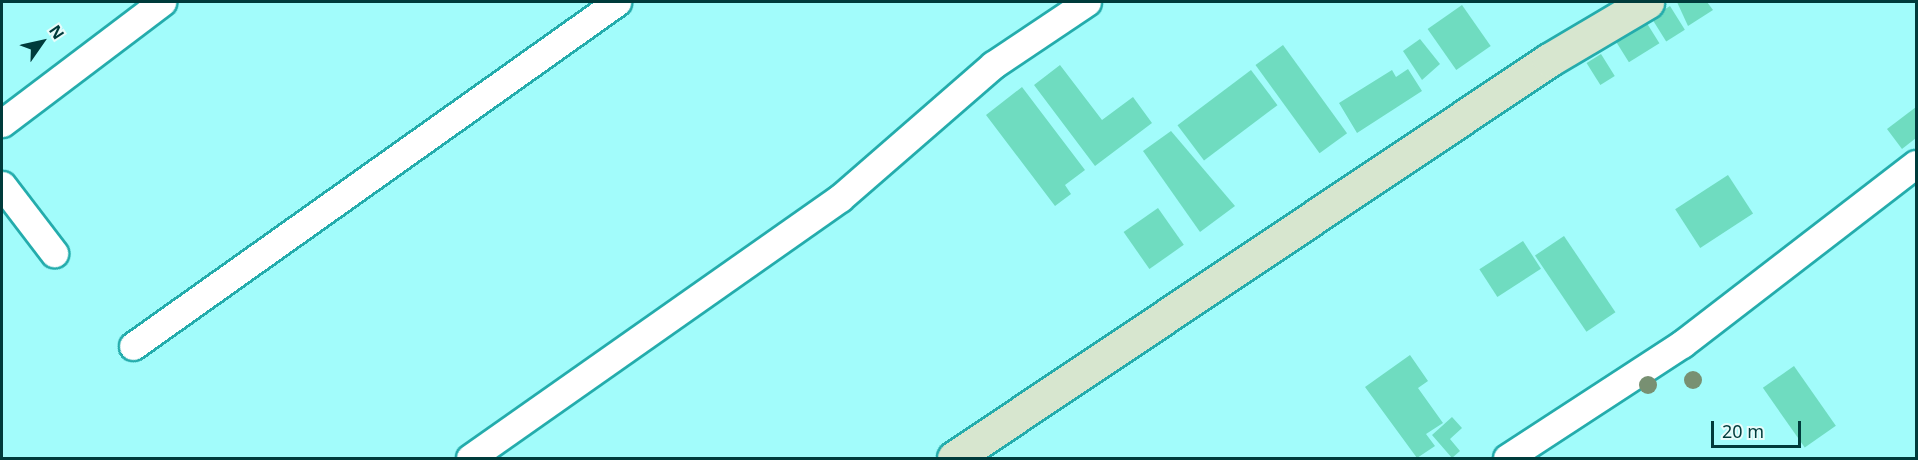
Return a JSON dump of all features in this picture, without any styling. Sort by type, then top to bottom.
[{"type":"street","points":[[2,123],[162,2]]},
{"type":"street","points":[[133,346],[618,2]]},
{"type":"street","points":[[470,459],[840,198],[993,65],[1087,2]]},
{"type":"street","points":[[1549,60],[1618,2]]},
{"type":"street","points":[[954,458],[1549,60],[1647,2]]},
{"type":"street","points":[[1507,459],[1682,344],[1917,164]]},
{"type":"street","points":[[2,185],[54,253]]},
{"type":"building","points":[[1677,2],[1707,2],[1713,10],[1688,26]]},
{"type":"building","points":[[1462,5],[1491,46],[1456,70],[1428,29]]},
{"type":"building","points":[[1670,6],[1685,30],[1666,41],[1651,18]]},
{"type":"building","points":[[1643,17],[1659,43],[1629,62],[1612,36]]},
{"type":"building","points":[[1420,39],[1440,64],[1422,80],[1403,51]]},
{"type":"building","points":[[1283,45],[1347,133],[1320,153],[1255,65]]},
{"type":"building","points":[[1601,54],[1615,76],[1600,85],[1587,63]]},
{"type":"building","points":[[1060,65],[1102,120],[1133,97],[1152,123],[1095,166],[1034,85]]},
{"type":"building","points":[[1408,69],[1422,91],[1357,133],[1339,103],[1392,70],[1396,77]]},
{"type":"building","points":[[1251,70],[1277,105],[1204,161],[1178,125]]},
{"type":"building","points":[[1022,87],[1085,170],[1065,185],[1071,194],[1055,206],[986,115]]},
{"type":"building","points":[[1916,107],[1916,138],[1902,149],[1887,129]]},
{"type":"building","points":[[1171,131],[1235,206],[1200,232],[1143,151]]},
{"type":"building","points":[[1728,175],[1753,214],[1700,248],[1675,209]]},
{"type":"building","points":[[1158,208],[1184,245],[1149,269],[1124,232]]},
{"type":"building","points":[[1564,236],[1615,312],[1586,332],[1535,256]]},
{"type":"building","points":[[1523,241],[1541,269],[1497,297],[1479,269]]},
{"type":"building","points":[[1410,355],[1428,381],[1418,388],[1443,423],[1426,434],[1435,446],[1417,458],[1365,387]]},
{"type":"building","points":[[1794,366],[1836,426],[1805,448],[1763,388]]},
{"type":"building","points":[[1452,417],[1462,428],[1450,439],[1460,451],[1452,458],[1432,435]]}]
